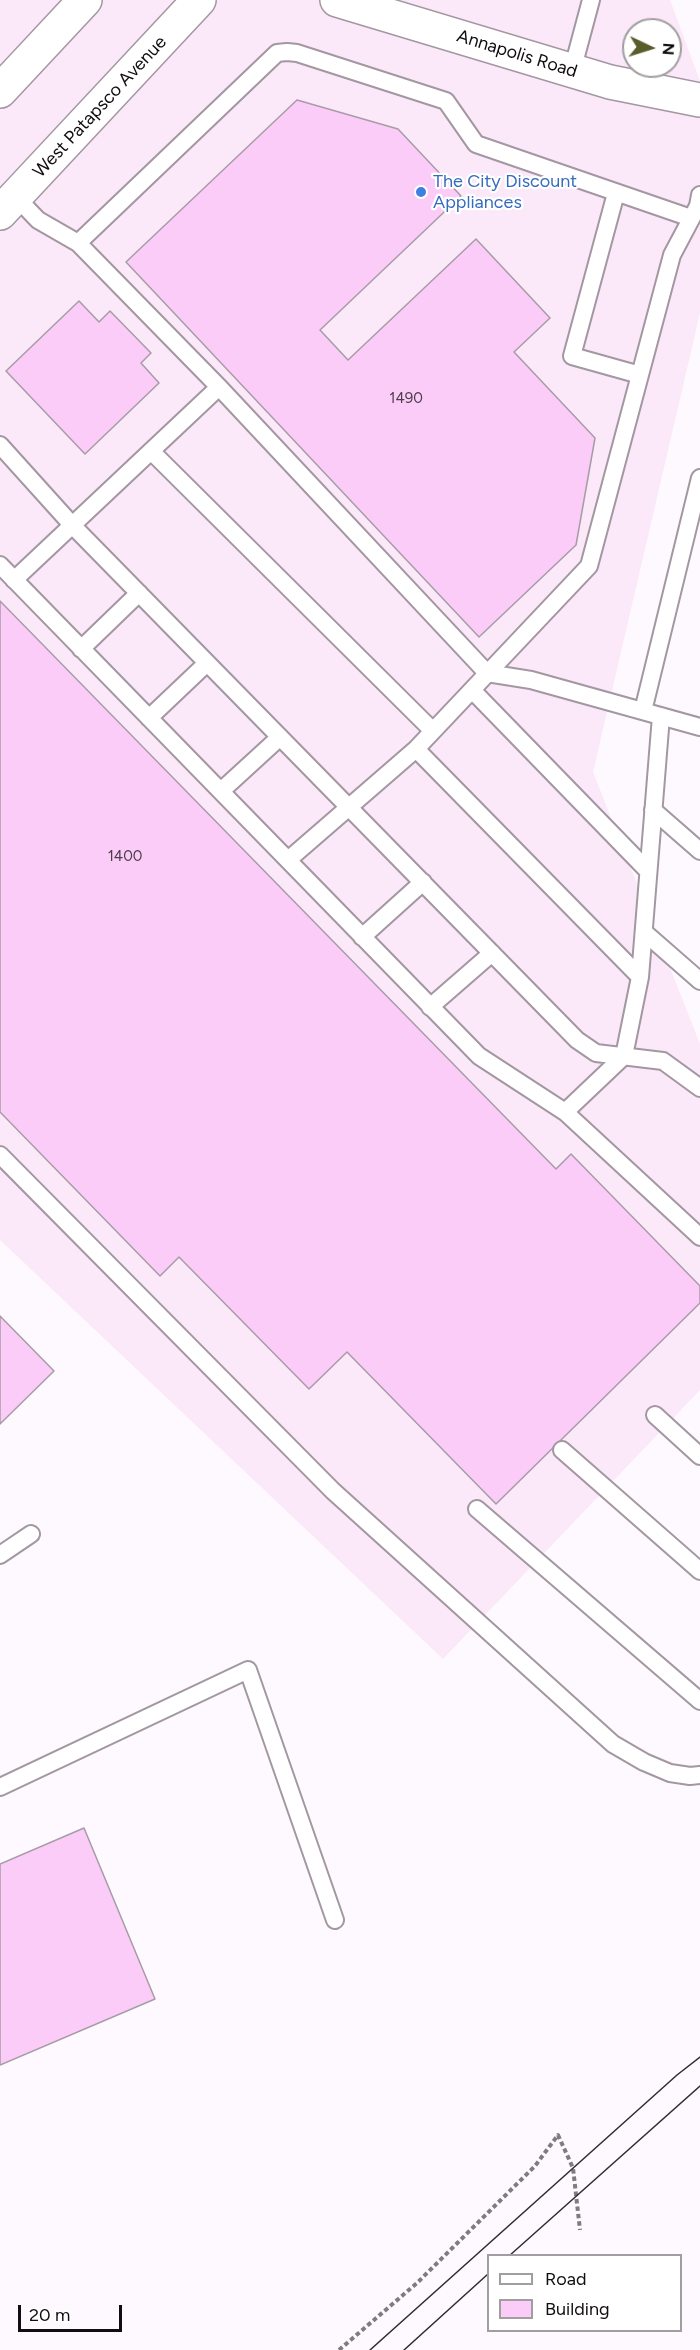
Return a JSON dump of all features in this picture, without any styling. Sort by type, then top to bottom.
[{"type":"main road","points":[[0,91],[85,0]]},
{"type":"main road","name":"West Patapsco Avenue","points":[[8,205],[199,0]]},
{"type":"main road","name":"Annapolis Road","points":[[337,0],[610,82],[700,100]]},
{"type":"lane","points":[[572,70],[591,0]]},
{"type":"lane","points":[[78,243],[277,53],[297,53],[446,101],[476,144],[616,193],[697,207],[672,255],[589,566],[416,749],[288,860]]},
{"type":"lane","points":[[616,193],[572,357],[640,375]]},
{"type":"lane","points":[[8,205],[78,243],[219,387],[487,673],[531,680],[700,727]]},
{"type":"lane","points":[[14,580],[219,387]]},
{"type":"lane","points":[[0,446],[73,526],[577,1040],[596,1053],[663,1061],[700,1088]]},
{"type":"lane","points":[[151,452],[433,731]]},
{"type":"lane","points":[[643,711],[700,478]]},
{"type":"lane","points":[[0,565],[479,1056],[565,1112],[700,1237]]},
{"type":"lane","points":[[81,649],[139,593]]},
{"type":"lane","points":[[149,718],[207,663]]},
{"type":"lane","points":[[472,690],[648,871]]},
{"type":"lane","points":[[565,1112],[624,1056],[640,977],[661,716]]},
{"type":"lane","points":[[220,791],[280,736]]},
{"type":"lane","points":[[416,749],[640,977]]},
{"type":"lane","points":[[653,810],[700,851]]},
{"type":"lane","points":[[362,937],[423,882]]},
{"type":"lane","points":[[644,932],[700,981]]},
{"type":"lane","points":[[430,1006],[492,953]]},
{"type":"lane","points":[[0,1155],[333,1491],[613,1744],[644,1762],[670,1773],[700,1775]]},
{"type":"lane","points":[[655,1415],[700,1456]]},
{"type":"lane","points":[[562,1450],[700,1571]]},
{"type":"lane","points":[[477,1509],[700,1701]]},
{"type":"lane","points":[[0,1555],[31,1533]]},
{"type":"lane","points":[[0,1787],[248,1670],[335,1920]]},
{"type":"path","points":[[339,2350],[417,2283],[535,2166],[558,2134],[573,2168],[578,2194],[580,2230]]},
{"type":"shaded area","points":[[0,0],[670,0],[677,18],[622,18],[622,78],[682,78],[682,32],[700,81],[700,313],[593,772],[700,1044],[700,1390],[443,1659],[0,1240]]},
{"type":"building","points":[[297,100],[398,129],[461,196],[320,330],[348,360],[476,239],[550,318],[514,352],[595,438],[576,545],[479,637],[126,262]]},
{"type":"building","points":[[79,301],[99,322],[110,311],[151,353],[141,363],[159,383],[85,454],[6,371]]},
{"type":"building","points":[[0,601],[556,1169],[571,1154],[700,1286],[700,1303],[496,1504],[347,1352],[309,1389],[179,1257],[160,1276],[0,1112]]},
{"type":"building","points":[[0,1316],[54,1371],[0,1424]]},
{"type":"building","points":[[84,1828],[155,1999],[0,2065],[0,1864]]},
{"type":"tram line","points":[[370,2350],[677,2075],[700,2057]]},
{"type":"tram line","points":[[511,2254],[700,2086]]},
{"type":"tram line","points":[[404,2350],[487,2275]]},
{"type":"place","name":"The City Discount Appliances","points":[[421,192]]}]
